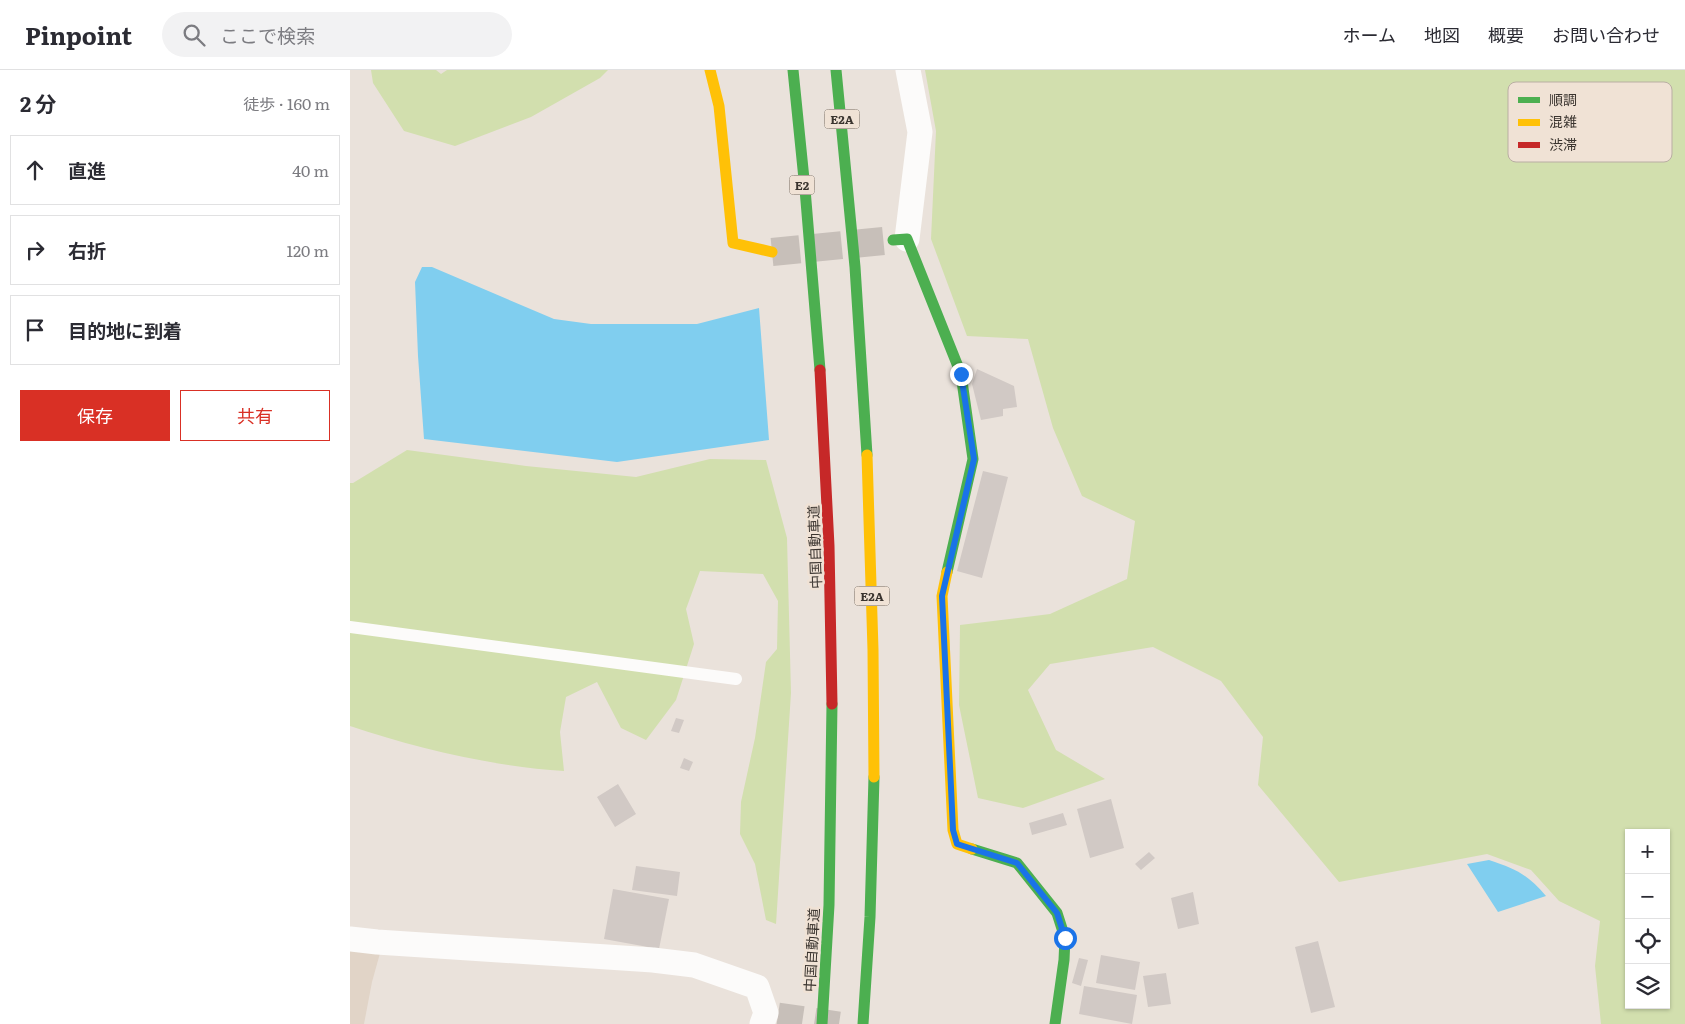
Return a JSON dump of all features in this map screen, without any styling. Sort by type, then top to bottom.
[{"type":"main road","points":[[710,70],[719,106],[733,243],[772,252]]},
{"type":"main road","name":"E2","points":[[786,70],[815,300]]},
{"type":"main road","name":"中国自動車道","points":[[793,70],[804,167],[815,300],[826,475],[833,665],[832,830],[822,1024]]},
{"type":"main road","name":"E2A","points":[[836,70],[848,168],[863,370],[870,512],[874,669],[873,836],[863,1024]]},
{"type":"main road","points":[[841,70],[848,168]]},
{"type":"main road","points":[[900,240],[961,374],[974,459],[942,596],[953,830],[957,844],[1017,863],[1057,913],[1065,938],[1064,960],[1055,1024]]},
{"type":"street","points":[[900,240],[920,132],[908,70]]},
{"type":"street","points":[[350,939],[694,964],[757,987],[769,1017]]},
{"type":"lane","points":[[350,627],[736,679]]},
{"type":"shaded area","points":[[350,943],[382,946],[372,982],[364,1024],[350,1024]]},
{"type":"green space","points":[[371,70],[436,70],[441,74],[447,70],[608,70],[600,78],[531,117],[455,146],[404,131],[373,83]]},
{"type":"green space","points":[[925,70],[1685,70],[1685,1024],[1601,1024],[1595,966],[1600,921],[1559,901],[1531,870],[1487,854],[1339,882],[1258,785],[1263,737],[1221,681],[1153,647],[1050,664],[1028,690],[1056,750],[1105,779],[1023,808],[978,798],[959,705],[960,625],[1050,614],[1127,579],[1135,521],[1082,496],[1053,428],[1028,339],[967,336],[931,239],[936,131]]},
{"type":"green space","points":[[407,450],[526,466],[636,477],[710,459],[766,460],[787,538],[791,693],[776,924],[766,920],[755,864],[740,834],[741,802],[755,738],[766,662],[777,649],[778,601],[763,574],[700,571],[686,609],[694,644],[676,700],[646,740],[621,728],[597,682],[566,697],[560,732],[564,771],[483,761],[401,742],[350,726],[350,483],[353,483]]},
{"type":"water","points":[[422,267],[432,267],[554,319],[591,324],[697,324],[759,308],[769,440],[617,462],[424,439],[415,282]]},
{"type":"water","points":[[1489,860],[1520,873],[1533,882],[1546,896],[1498,912],[1467,864]]},
{"type":"building","points":[[977,369],[1014,386],[1017,407],[1003,409],[1003,416],[981,420],[972,384]]},
{"type":"building","points":[[983,471],[1008,477],[982,578],[957,571]]},
{"type":"building","points":[[676,718],[684,720],[679,733],[671,731]]},
{"type":"building","points":[[684,758],[693,762],[689,771],[680,768]]},
{"type":"building","points":[[618,784],[636,814],[615,827],[597,797]]},
{"type":"building","points":[[1111,799],[1124,848],[1090,858],[1077,809]]},
{"type":"building","points":[[1063,813],[1067,825],[1032,835],[1029,823]]},
{"type":"building","points":[[1149,852],[1155,858],[1141,870],[1135,864]]},
{"type":"building","points":[[636,866],[680,872],[677,896],[632,890]]},
{"type":"building","points":[[613,889],[669,899],[659,949],[604,939]]},
{"type":"building","points":[[1193,892],[1199,924],[1178,929],[1171,898]]},
{"type":"building","points":[[1318,941],[1335,1007],[1311,1013],[1295,947]]},
{"type":"building","points":[[1101,955],[1140,962],[1135,990],[1096,983]]},
{"type":"building","points":[[1079,958],[1088,960],[1081,986],[1072,983]]},
{"type":"building","points":[[1166,973],[1171,1004],[1148,1007],[1143,976]]},
{"type":"building","points":[[1084,986],[1137,995],[1132,1024],[1079,1014]]},
{"type":"tunnel","points":[[772,252],[893,240]]},
{"type":"tunnel","points":[[778,1015],[839,1024]]},
{"type":"traffic: fast","points":[[793,70],[820,370]]},
{"type":"traffic: fast","points":[[836,70],[855,267],[867,455]]},
{"type":"traffic: fast","points":[[893,240],[907,239],[961,374],[973,459],[947,572]]},
{"type":"traffic: fast","points":[[822,1024],[829,905],[832,704]]},
{"type":"traffic: fast","points":[[863,1024],[870,917],[874,777]]},
{"type":"traffic: fast","points":[[972,849],[1017,863],[1057,913],[1065,938],[1064,960],[1055,1024]]},
{"type":"traffic: slow","points":[[710,70],[719,106],[733,243],[772,252]]},
{"type":"traffic: slow","points":[[867,455],[873,650],[874,777]]},
{"type":"traffic: slow","points":[[947,572],[942,596],[953,830],[957,844],[972,849]]},
{"type":"traffic: jam","points":[[820,370],[829,546],[832,704]]},
{"type":"route","points":[[961,374],[974,459],[942,596],[953,830],[957,844],[1017,863],[1057,913],[1065,938]]}]
